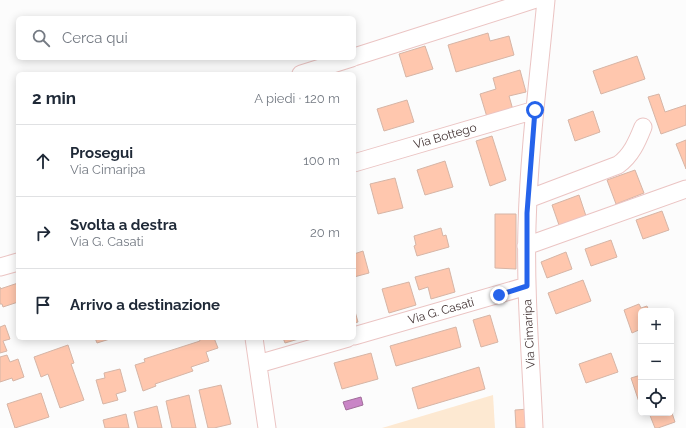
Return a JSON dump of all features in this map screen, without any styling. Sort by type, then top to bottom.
[{"type":"street","points":[[356,57],[533,0]]},
{"type":"street","name":"Via Cimaripa","points":[[534,428],[526,246],[535,110],[546,0]]},
{"type":"street","points":[[308,72],[347,60]]},
{"type":"street","name":"Via Bottego","points":[[356,162],[535,110]]},
{"type":"street","points":[[528,199],[615,167],[625,160],[630,153],[643,127]]},
{"type":"street","points":[[526,246],[686,189]]},
{"type":"street","points":[[0,267],[16,263]]},
{"type":"street","name":"Via G. Casati","points":[[356,335],[527,286]]},
{"type":"street","points":[[254,340],[266,428]]},
{"type":"street","points":[[258,364],[341,340]]},
{"type":"shaded area","points":[[493,395],[495,428],[382,428]]},
{"type":"shaded area","points":[[361,397],[363,405],[346,410],[343,402]]},
{"type":"building","points":[[488,33],[490,41],[509,36],[514,55],[456,72],[448,45]]},
{"type":"building","points":[[425,46],[433,69],[406,77],[399,54]]},
{"type":"building","points":[[637,56],[645,79],[601,94],[593,71]]},
{"type":"building","points":[[520,70],[526,92],[509,96],[513,110],[487,117],[480,94],[496,89],[493,78]]},
{"type":"building","points":[[659,94],[665,112],[686,105],[686,125],[661,134],[648,97]]},
{"type":"building","points":[[407,100],[414,122],[384,131],[377,109]]},
{"type":"building","points":[[593,111],[600,132],[575,141],[568,120]]},
{"type":"building","points":[[492,136],[506,180],[490,186],[476,141]]},
{"type":"building","points":[[686,140],[686,169],[676,144]]},
{"type":"building","points":[[445,161],[453,187],[425,195],[417,170]]},
{"type":"building","points":[[635,170],[644,193],[616,204],[607,180]]},
{"type":"building","points":[[395,178],[403,208],[378,214],[370,184]]},
{"type":"building","points":[[579,195],[586,216],[559,225],[552,205]]},
{"type":"building","points":[[662,211],[669,230],[643,239],[636,220]]},
{"type":"building","points":[[495,214],[516,214],[516,269],[495,268]]},
{"type":"building","points":[[441,228],[443,236],[446,235],[449,247],[417,256],[414,246],[416,245],[414,236]]},
{"type":"building","points":[[611,240],[617,257],[591,266],[585,249]]},
{"type":"building","points":[[363,251],[369,273],[356,276],[356,253]]},
{"type":"building","points":[[566,252],[572,269],[547,278],[541,262]]},
{"type":"building","points":[[449,268],[455,292],[431,299],[428,287],[419,290],[415,277]]},
{"type":"building","points":[[583,280],[591,301],[556,314],[548,293]]},
{"type":"building","points":[[409,282],[416,305],[389,313],[382,289]]},
{"type":"building","points":[[16,284],[16,303],[3,307],[2,304],[0,304],[0,289]]},
{"type":"building","points":[[639,304],[641,308],[638,308],[638,330],[632,333],[624,310]]},
{"type":"building","points":[[490,315],[498,342],[481,347],[473,320]]},
{"type":"building","points":[[5,325],[10,339],[3,341],[7,351],[0,353],[0,327]]},
{"type":"building","points":[[456,327],[461,347],[396,366],[390,346]]},
{"type":"building","points":[[96,340],[107,340],[97,343]]},
{"type":"building","points":[[215,340],[218,348],[206,352],[209,361],[191,367],[193,371],[155,384],[156,386],[143,391],[135,365],[145,362],[144,359],[200,341]]},
{"type":"building","points":[[284,340],[295,340],[285,343]]},
{"type":"building","points":[[68,345],[74,363],[71,364],[84,400],[60,408],[48,374],[41,377],[34,357]]},
{"type":"building","points":[[371,353],[378,379],[342,389],[334,363]]},
{"type":"building","points":[[611,353],[618,372],[586,383],[579,364]]},
{"type":"building","points":[[7,355],[10,362],[18,359],[24,377],[13,381],[12,378],[0,382],[0,357]]},
{"type":"building","points":[[479,367],[485,389],[418,409],[412,388]]},
{"type":"building","points":[[120,369],[126,391],[116,394],[118,400],[103,404],[96,380],[105,378],[104,373]]},
{"type":"building","points":[[638,376],[638,399],[631,378]]},
{"type":"building","points":[[221,385],[231,424],[208,428],[199,390]]},
{"type":"building","points":[[41,393],[49,417],[15,428],[7,404]]},
{"type":"building","points":[[189,395],[196,428],[172,428],[166,401]]},
{"type":"building","points":[[157,406],[162,428],[138,428],[134,412]]},
{"type":"building","points":[[529,409],[530,428],[516,428],[515,410]]},
{"type":"building","points":[[126,414],[129,428],[105,428],[103,420]]},
{"type":"building","points":[[650,416],[673,416],[675,422],[655,428]]},
{"type":"route","points":[[499,295],[527,286],[527,213],[535,110]]}]
